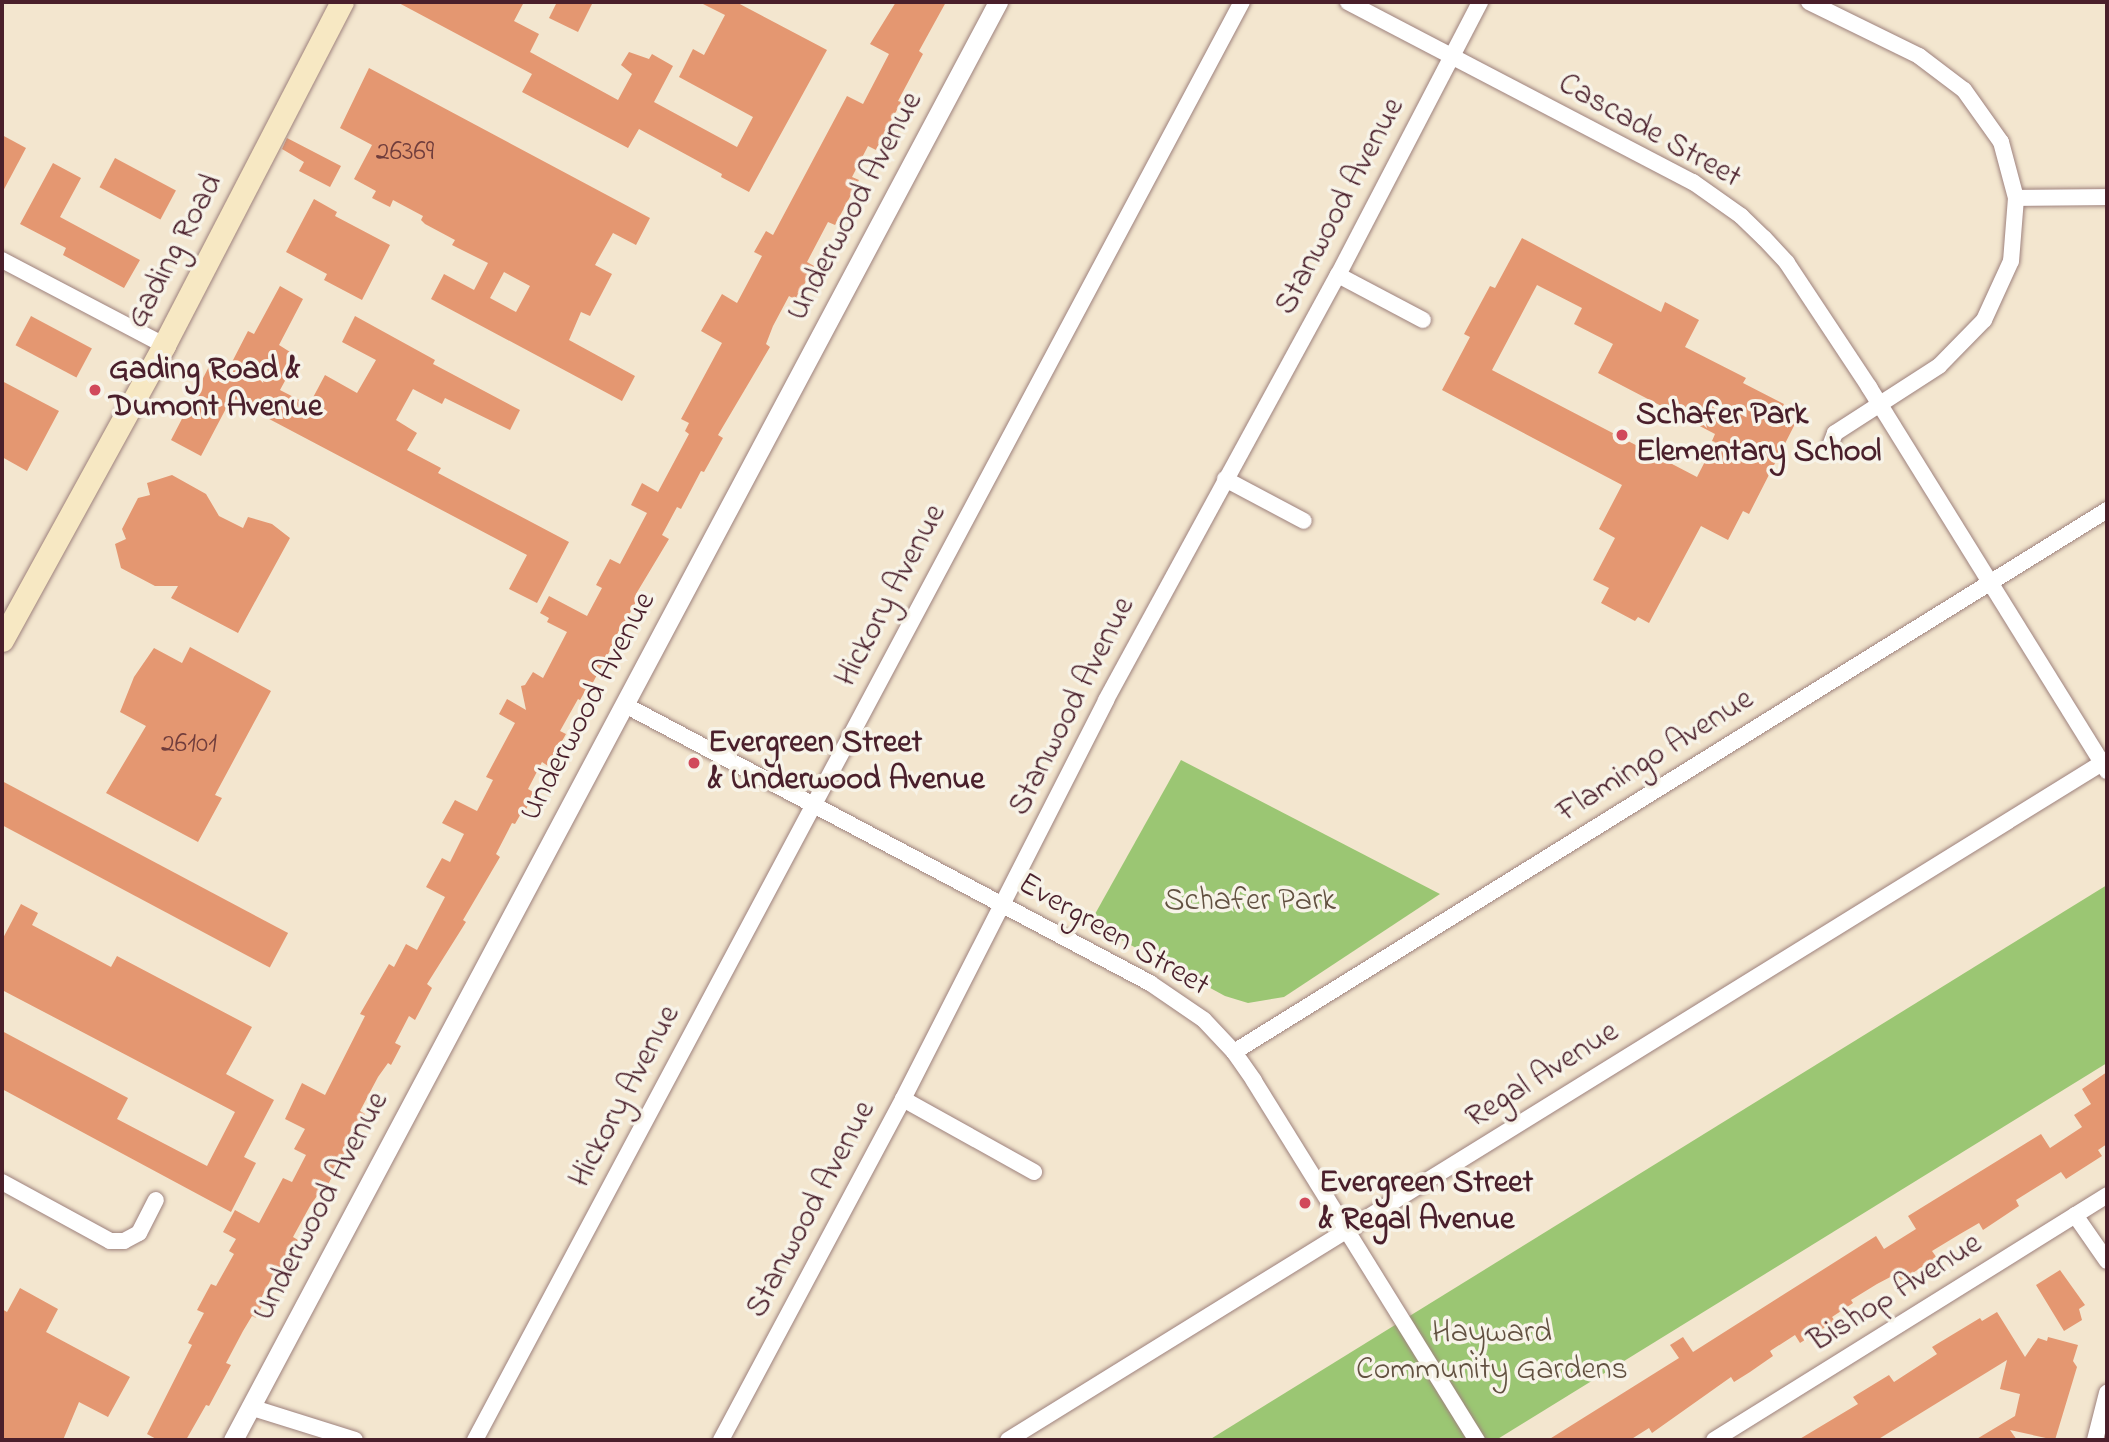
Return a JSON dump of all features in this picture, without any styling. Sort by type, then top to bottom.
[{"type":"main road","name":"Gading Road","points":[[2,640],[164,345],[342,2]]},
{"type":"street","name":"Underwood Avenue","points":[[233,1440],[998,2]]},
{"type":"street","name":"Hickory Avenue","points":[[475,1440],[1242,2]]},
{"type":"street","name":"Cascade Street","points":[[1348,2],[1693,182],[1741,216],[1787,263],[1879,403],[2106,764]]},
{"type":"street","name":"Stanwood Avenue","points":[[720,1440],[903,1098],[1106,700],[1338,275],[1480,2]]},
{"type":"street","points":[[1809,2],[1919,56],[1964,89],[2000,142],[2016,198],[2011,261],[1984,320],[1939,366],[1835,433],[1830,446]]},
{"type":"street","points":[[2016,198],[2107,197]]},
{"type":"street","points":[[2,261],[164,345]]},
{"type":"street","points":[[1338,275],[1423,320]]},
{"type":"street","points":[[1225,479],[1304,521]]},
{"type":"street","name":"Flamingo Avenue","points":[[1234,1052],[2107,510]]},
{"type":"street","name":"Evergreen Street","points":[[625,705],[1164,991],[1208,1024],[1234,1052],[1478,1440]]},
{"type":"street","name":"Regal Avenue","points":[[1008,1440],[2106,764]]},
{"type":"street","points":[[903,1098],[1034,1172]]},
{"type":"street","points":[[2,1182],[110,1241],[124,1241],[139,1233],[156,1200]]},
{"type":"street","name":"Bishop Avenue","points":[[1714,1440],[2107,1195]]},
{"type":"street","points":[[2075,1215],[2107,1261]]},
{"type":"street","points":[[2095,1440],[2107,1393]]},
{"type":"street","points":[[250,1407],[355,1440]]},
{"type":"green space","name":"Schafer Park","points":[[1181,760],[1440,894],[1284,997],[1248,1003],[1225,996],[1090,923]]},
{"type":"green space","name":"Hayward Community Gardens","points":[[2107,885],[2107,1063],[1496,1440],[1209,1440]]},
{"type":"building","points":[[397,2],[524,2],[514,21],[539,34],[530,52],[618,100],[632,74],[621,65],[629,52],[649,59],[652,54],[673,66],[654,102],[737,147],[753,117],[679,77],[693,49],[704,55],[725,15],[699,2],[736,2],[827,50],[749,192],[721,177],[722,174],[639,129],[628,148],[522,92],[532,74]]},
{"type":"building","points":[[557,2],[593,2],[578,32],[549,18]]},
{"type":"building","points":[[896,2],[946,2],[919,51],[923,54],[898,101],[901,102],[876,150],[868,146],[852,177],[859,180],[835,225],[828,222],[807,262],[814,266],[796,300],[789,296],[773,326],[766,344],[770,347],[718,435],[723,438],[704,472],[701,471],[681,509],[677,507],[662,535],[669,539],[636,594],[639,596],[590,688],[588,686],[580,700],[578,699],[560,731],[566,734],[548,766],[542,762],[528,789],[535,793],[525,811],[523,810],[515,824],[512,823],[496,854],[500,857],[463,920],[466,922],[427,984],[432,988],[415,1020],[409,1016],[395,1043],[401,1046],[391,1065],[388,1063],[378,1077],[360,1111],[365,1114],[323,1194],[319,1193],[293,1237],[298,1240],[281,1272],[276,1270],[261,1298],[265,1300],[256,1318],[252,1316],[243,1331],[226,1363],[231,1365],[209,1406],[206,1405],[186,1440],[158,1440],[147,1434],[192,1345],[188,1343],[204,1313],[197,1310],[211,1284],[216,1286],[234,1254],[229,1251],[236,1239],[223,1232],[235,1210],[259,1223],[283,1178],[292,1182],[306,1155],[294,1149],[305,1129],[285,1119],[302,1083],[325,1095],[365,1016],[360,1014],[389,964],[394,967],[406,944],[417,950],[445,897],[426,887],[442,858],[450,862],[464,834],[442,823],[455,800],[477,811],[493,780],[486,777],[515,723],[499,714],[507,699],[526,710],[521,686],[525,685],[533,672],[543,678],[567,632],[547,622],[549,618],[540,613],[549,596],[587,616],[602,588],[596,585],[610,559],[620,564],[647,513],[631,505],[642,483],[658,492],[689,434],[685,431],[689,423],[681,419],[722,343],[701,331],[722,294],[737,303],[762,256],[754,252],[766,231],[773,235],[847,96],[863,104],[889,54],[870,44]]},
{"type":"building","points":[[369,68],[650,218],[636,245],[613,233],[595,265],[612,274],[590,316],[581,312],[569,340],[635,376],[622,401],[431,299],[444,274],[474,290],[488,263],[452,245],[455,240],[425,224],[421,220],[423,216],[393,200],[390,207],[372,198],[376,191],[354,179],[372,145],[340,128]],"holes":[[[504,272],[530,286],[516,312],[490,298]]]},
{"type":"building","points":[[2,135],[26,148],[2,193]]},
{"type":"building","points":[[287,138],[341,166],[330,187],[299,171],[304,162],[282,149]]},
{"type":"building","points":[[115,158],[176,190],[160,220],[100,187]]},
{"type":"building","points":[[53,163],[81,178],[60,217],[140,260],[124,288],[63,255],[66,248],[20,224]]},
{"type":"building","points":[[314,199],[337,212],[335,216],[390,245],[362,300],[324,280],[327,274],[286,252]]},
{"type":"building","points":[[1522,238],[1661,312],[1665,302],[1699,320],[1685,347],[1746,378],[1743,383],[1784,404],[1779,414],[1796,422],[1749,514],[1743,511],[1728,540],[1701,526],[1649,623],[1638,617],[1635,621],[1601,603],[1609,588],[1593,580],[1615,538],[1599,529],[1622,485],[1442,390],[1470,337],[1464,334],[1490,286],[1495,288]],"holes":[[[1537,285],[1582,308],[1574,324],[1613,344],[1598,373],[1715,434],[1712,441],[1715,442],[1697,477],[1492,370]]]},
{"type":"building","points":[[280,286],[303,299],[279,345],[298,357],[280,390],[309,405],[325,375],[357,393],[376,360],[342,342],[355,316],[435,360],[433,364],[520,410],[510,430],[445,398],[442,404],[413,389],[396,420],[417,433],[407,450],[441,468],[438,473],[569,542],[537,603],[509,589],[527,555],[231,399],[201,456],[171,440],[215,355],[231,364],[248,331],[254,334]]},
{"type":"building","points":[[31,316],[92,348],[76,378],[16,345]]},
{"type":"building","points":[[2,381],[59,411],[27,471],[2,457]]},
{"type":"building","points":[[172,475],[206,494],[219,516],[243,528],[248,517],[272,524],[290,538],[238,633],[171,598],[178,586],[155,586],[121,568],[115,544],[126,539],[122,529],[138,498],[150,495],[147,483]]},
{"type":"building","points":[[190,647],[271,691],[215,795],[222,798],[198,842],[106,793],[146,726],[120,712],[134,677],[154,648],[182,663]]},
{"type":"building","points":[[2,781],[288,933],[270,968],[2,825]]},
{"type":"building","points":[[21,904],[38,913],[32,925],[111,967],[117,956],[252,1027],[226,1074],[274,1100],[244,1157],[256,1163],[231,1212],[2,1089],[2,1031],[128,1098],[117,1119],[207,1166],[235,1112],[2,990],[2,940]]},
{"type":"building","points":[[2107,1072],[2107,1144],[2098,1150],[2102,1156],[2066,1179],[2061,1172],[2016,1200],[2019,1206],[1983,1230],[1979,1223],[1932,1251],[1937,1258],[1901,1280],[1896,1274],[1851,1300],[1853,1303],[1832,1317],[1835,1321],[1800,1343],[1795,1335],[1770,1351],[1773,1356],[1750,1372],[1734,1382],[1731,1377],[1652,1433],[1649,1428],[1630,1440],[1548,1440],[1679,1358],[1670,1345],[1683,1337],[1693,1352],[1876,1236],[1884,1249],[1916,1229],[1908,1216],[2041,1134],[2050,1148],[2082,1127],[2074,1115],[2091,1104],[2082,1089]]},
{"type":"building","points":[[2060,1270],[2085,1305],[2079,1309],[2082,1320],[2064,1331],[2036,1285]]},
{"type":"building","points":[[20,1288],[58,1309],[46,1332],[130,1377],[108,1417],[79,1402],[63,1440],[2,1440],[2,1309],[7,1312]]},
{"type":"building","points":[[1997,1312],[2025,1357],[2038,1338],[2047,1341],[2048,1337],[2078,1345],[2073,1361],[2077,1367],[2055,1440],[2010,1430],[2017,1440],[1975,1440],[2015,1416],[2020,1394],[2000,1389],[2007,1360],[1877,1440],[1798,1440],[1858,1404],[1853,1397],[1889,1375],[1894,1382],[1937,1354],[1932,1347],[1980,1318],[1982,1321]]},
{"type":"place","name":"Gading Road & Dumont Avenue","points":[[95,390]]},
{"type":"place","name":"Schafer Park Elementary School","points":[[1622,435]]},
{"type":"place","name":"Evergreen Street & Underwood Avenue","points":[[694,763]]},
{"type":"place","name":"Evergreen Street & Regal Avenue","points":[[1305,1203]]}]
